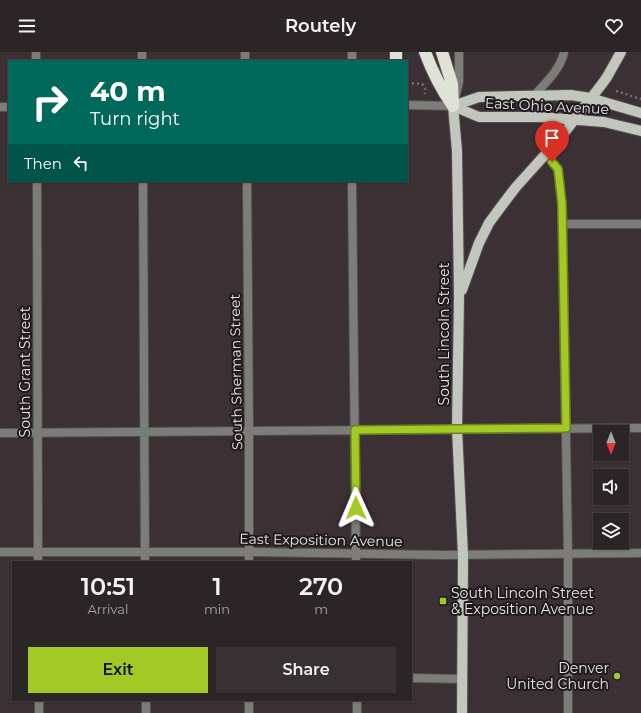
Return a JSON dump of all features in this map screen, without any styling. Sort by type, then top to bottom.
[{"type":"highway","points":[[425,52],[429,64],[452,106]]},
{"type":"highway","points":[[442,52],[452,84],[452,106]]},
{"type":"main road","points":[[459,297],[479,243],[489,223],[516,187],[575,119],[607,77],[620,52]]},
{"type":"main road","name":"East Ohio Avenue","points":[[452,106],[478,97],[571,95],[590,98],[641,113]]},
{"type":"main road","name":"East Ohio Avenue","points":[[452,106],[467,113],[484,118],[540,117],[575,119],[604,122],[641,132]]},
{"type":"main road","name":"South Lincoln Street","points":[[452,106],[457,151],[459,297],[457,429],[463,555],[462,713]]},
{"type":"street","name":"South Lincoln Street","points":[[452,106],[459,82],[459,52]]},
{"type":"street","points":[[534,96],[557,68],[563,58],[564,52]]},
{"type":"street","name":"East Ohio Avenue","points":[[408,105],[452,106]]},
{"type":"street","points":[[546,154],[558,169],[562,204],[568,554],[568,713]]},
{"type":"street","name":"South Grant Street","points":[[37,182],[38,561]]},
{"type":"street","points":[[143,182],[145,561]]},
{"type":"street","name":"South Sherman Street","points":[[247,182],[249,561]]},
{"type":"street","points":[[352,182],[356,558]]},
{"type":"street","points":[[562,224],[641,224]]},
{"type":"street","points":[[0,433],[641,428]]},
{"type":"street","name":"East Exposition Avenue","points":[[0,552],[249,552],[356,558],[641,553]]},
{"type":"street","points":[[412,678],[462,680]]},
{"type":"street","points":[[39,701],[39,713]]},
{"type":"street","points":[[146,701],[146,713]]},
{"type":"street","points":[[249,701],[249,713]]},
{"type":"street","points":[[357,701],[357,713]]},
{"type":"path","points":[[408,83],[422,84],[425,87],[425,94]]},
{"type":"path","points":[[616,91],[641,98]]},
{"type":"place","name":"South Lincoln Street & Exposition Avenue","points":[[443,601]]},
{"type":"place","name":"Denver United Church","points":[[617,676]]},
{"type":"route","points":[[356,508],[355,430],[566,428],[562,204],[558,169],[552,162]]}]
